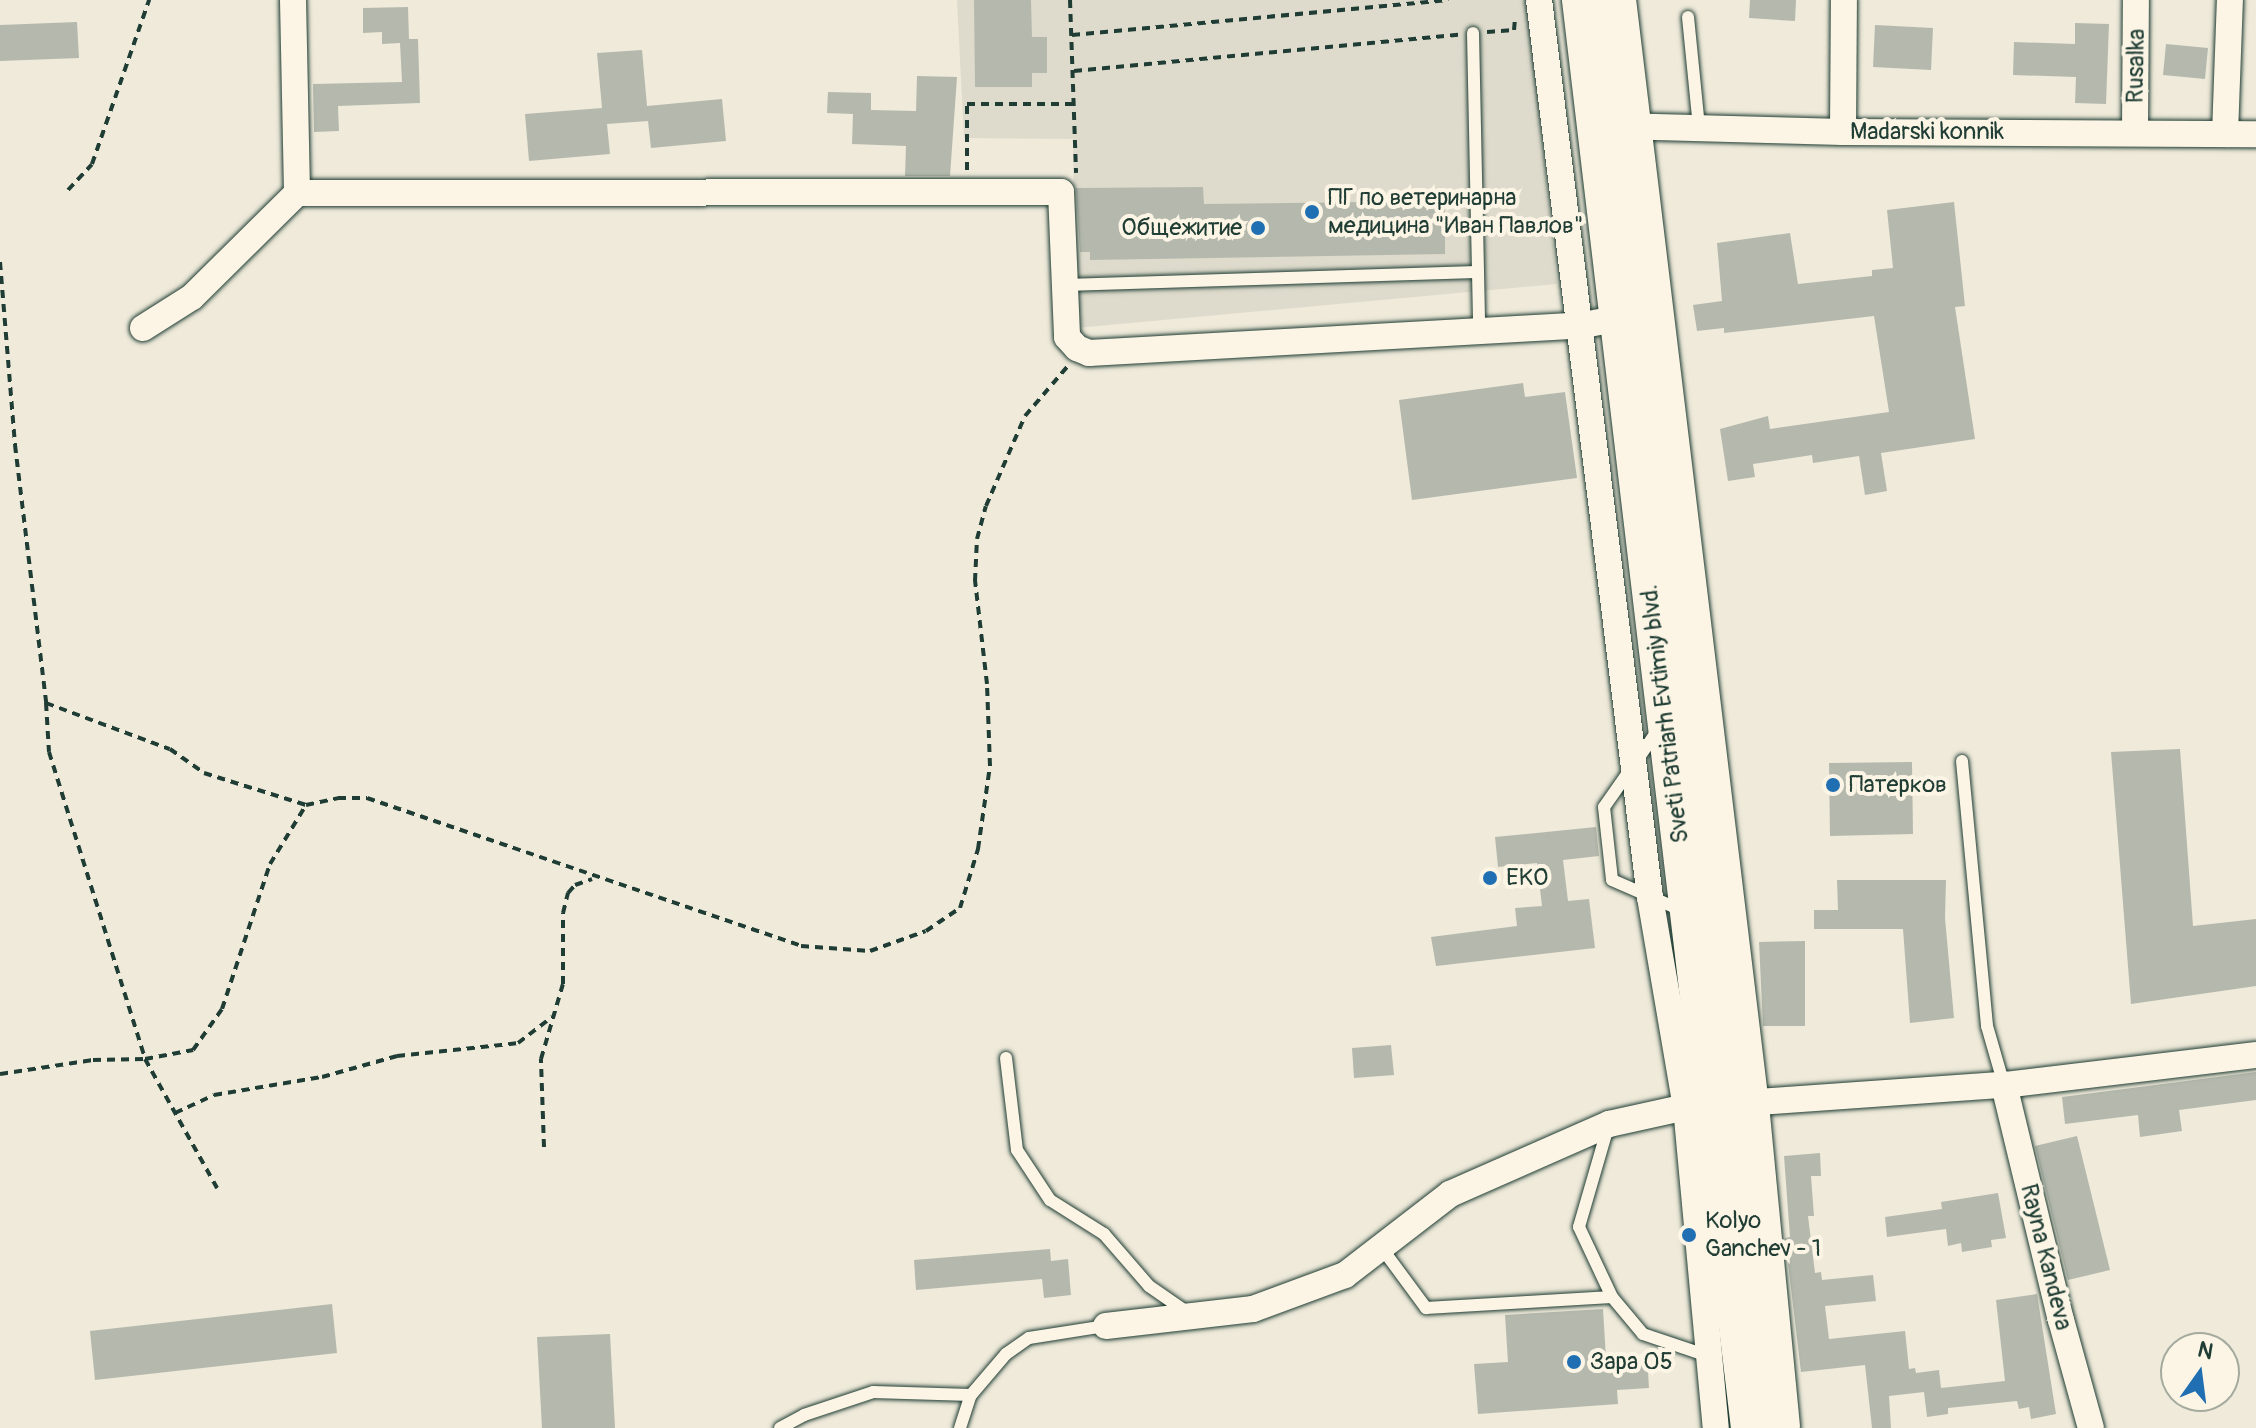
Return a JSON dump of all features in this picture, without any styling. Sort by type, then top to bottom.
[{"type":"main road","name":"Sveti Patriarh Evtimiy blvd.","points":[[1582,0],[1615,126],[1751,1428]]},
{"type":"main road","name":"Sveti Patriarh Evtimiy blvd.","points":[[1616,0],[1615,126],[1620,318],[1665,721],[1715,1106],[1780,1428]]},
{"type":"street","points":[[293,0],[297,193]]},
{"type":"street","points":[[1843,132],[1844,0]]},
{"type":"street","name":"Rusalka","points":[[2135,131],[2136,0]]},
{"type":"street","points":[[2225,134],[2230,0]]},
{"type":"street","points":[[1528,5],[1579,326],[1650,897],[1715,1106],[1708,1356],[1716,1428]]},
{"type":"street","name":"Madarski konnik","points":[[1615,126],[1843,132],[2135,131],[2256,134]]},
{"type":"street","points":[[143,328],[192,297],[297,193],[1061,192],[1067,337],[1077,348],[1089,353],[1579,326],[1620,318]]},
{"type":"street","points":[[1106,1326],[1253,1309],[1345,1275],[1450,1194],[1609,1124],[1715,1106],[2004,1085],[2256,1055]]},
{"type":"street","name":"Rayna Kandeva","points":[[2004,1085],[2061,1320],[2091,1428]]},
{"type":"lane","points":[[1688,17],[1699,128]]},
{"type":"lane","points":[[1473,33],[1479,331]]},
{"type":"lane","points":[[1064,285],[1478,272]]},
{"type":"lane","points":[[1665,721],[1604,807],[1612,880],[1689,913]]},
{"type":"lane","points":[[1962,761],[1987,1026],[2004,1085]]},
{"type":"lane","points":[[1006,1058],[1017,1150],[1050,1200],[1104,1234],[1149,1286],[1192,1316]]},
{"type":"lane","points":[[1609,1124],[1579,1227],[1612,1297],[1643,1334],[1708,1356]]},
{"type":"lane","points":[[1381,1247],[1426,1308],[1612,1297]]},
{"type":"lane","points":[[960,1428],[971,1395],[1006,1354],[1029,1338],[1106,1326]]},
{"type":"lane","points":[[780,1428],[804,1415],[873,1392],[971,1395]]},
{"type":"path","points":[[68,190],[92,164],[149,0]]},
{"type":"path","points":[[1061,192],[1076,180],[1076,104],[1070,0]]},
{"type":"path","points":[[1072,35],[1448,0]]},
{"type":"path","points":[[1074,71],[1514,30],[1528,5]]},
{"type":"path","points":[[967,192],[967,104],[1076,104]]},
{"type":"path","points":[[0,262],[15,445],[46,703],[49,752],[145,1059],[217,1188]]},
{"type":"path","points":[[46,703],[170,749],[204,773],[306,805],[367,798],[594,878],[801,946],[870,951],[926,931],[960,908],[978,849],[990,766],[987,684],[975,581],[977,539],[986,506],[1025,416],[1061,370],[1089,353]]},
{"type":"path","points":[[0,1074],[93,1060],[145,1059],[193,1050],[222,1009],[270,864],[306,805]]},
{"type":"path","points":[[544,1147],[541,1059],[563,984],[563,913],[568,893],[575,885],[594,878]]},
{"type":"path","points":[[175,1113],[214,1095],[322,1077],[397,1056],[518,1043],[552,1017]]},
{"type":"shaded area","name":"ПГ по ветеринарна медицина \"Иван Павлов\"","points":[[957,0],[1527,0],[1557,284],[1076,328],[1073,139],[964,138]]},
{"type":"building","points":[[974,0],[1031,0],[1032,37],[1047,37],[1047,73],[1032,73],[1032,87],[975,87]]},
{"type":"building","points":[[1750,0],[1796,0],[1795,21],[1749,18]]},
{"type":"building","points":[[408,7],[409,39],[418,39],[420,103],[338,106],[339,131],[314,132],[313,84],[402,82],[400,43],[382,44],[382,32],[363,33],[363,8]]},
{"type":"building","points":[[77,22],[79,58],[0,61],[0,25]]},
{"type":"building","points":[[2075,23],[2109,24],[2106,104],[2075,103],[2076,77],[2013,75],[2014,42],[2075,44]]},
{"type":"building","points":[[1875,25],[1933,28],[1931,70],[1873,67]]},
{"type":"building","points":[[2166,44],[2208,48],[2205,79],[2163,75]]},
{"type":"building","points":[[642,50],[647,106],[722,99],[726,141],[651,148],[648,121],[607,124],[610,154],[529,161],[525,114],[602,108],[597,53]]},
{"type":"building","points":[[917,76],[957,77],[950,176],[905,176],[906,146],[852,144],[853,114],[827,113],[828,92],[871,93],[871,110],[916,111]]},
{"type":"building","name":"Общежитие","points":[[1203,187],[1204,204],[1445,201],[1445,254],[1090,260],[1090,252],[1080,252],[1076,188]]},
{"type":"building","points":[[1954,202],[1965,306],[1955,307],[1975,439],[1881,453],[1887,491],[1865,495],[1859,456],[1813,463],[1812,455],[1753,464],[1755,477],[1728,481],[1720,429],[1768,416],[1770,429],[1889,412],[1874,316],[1724,333],[1724,328],[1697,331],[1693,305],[1722,301],[1717,243],[1790,233],[1798,284],[1872,276],[1872,270],[1893,268],[1887,210]]},
{"type":"building","points":[[1523,383],[1525,397],[1565,392],[1577,478],[1412,500],[1399,400]]},
{"type":"building","points":[[2180,749],[2193,926],[2256,919],[2256,986],[2131,1004],[2111,752]]},
{"type":"building","points":[[1912,762],[1913,834],[1830,836],[1829,763]]},
{"type":"building","points":[[1596,827],[1599,856],[1563,860],[1568,901],[1589,899],[1595,948],[1436,966],[1431,937],[1517,926],[1515,908],[1542,906],[1537,863],[1498,867],[1495,837]]},
{"type":"building","points":[[1837,880],[1946,880],[1945,918],[1954,1018],[1910,1023],[1903,929],[1814,929],[1814,910],[1838,910]]},
{"type":"building","points":[[1805,941],[1805,1026],[1763,1026],[1759,942]]},
{"type":"building","points":[[1391,1045],[1394,1075],[1354,1078],[1352,1048]]},
{"type":"building","points":[[2256,1072],[2256,1100],[2179,1110],[2182,1131],[2140,1137],[2138,1115],[2065,1124],[2062,1097]]},
{"type":"building","points":[[2077,1136],[2110,1270],[2068,1280],[2035,1146]]},
{"type":"building","points":[[1820,1153],[1821,1176],[1811,1176],[1814,1216],[1808,1216],[1815,1273],[1821,1272],[1822,1280],[1873,1275],[1876,1301],[1825,1306],[1829,1339],[1905,1331],[1909,1369],[1915,1368],[1916,1373],[1939,1370],[1941,1388],[2005,1381],[1996,1300],[2037,1294],[2056,1414],[2031,1419],[2029,1407],[2019,1409],[2017,1401],[1948,1408],[1948,1414],[1927,1417],[1924,1392],[1889,1396],[1891,1428],[1872,1428],[1865,1365],[1801,1372],[1785,1238],[1790,1237],[1784,1156]]},
{"type":"building","points":[[1998,1193],[2006,1238],[1991,1240],[1992,1247],[1962,1252],[1961,1243],[1948,1246],[1946,1229],[1887,1237],[1885,1217],[1942,1209],[1941,1202]]},
{"type":"building","points":[[1050,1249],[1051,1261],[1068,1259],[1071,1295],[1044,1298],[1042,1279],[916,1290],[914,1260]]},
{"type":"building","points":[[332,1304],[337,1353],[95,1380],[90,1331]]},
{"type":"building","name":"Зара 05","points":[[1603,1309],[1606,1358],[1647,1355],[1649,1388],[1617,1390],[1618,1404],[1478,1414],[1474,1364],[1508,1362],[1505,1315]]},
{"type":"building","points":[[610,1334],[615,1428],[542,1428],[537,1337]]},
{"type":"place","name":"ПГ по ветеринарна медицина \"Иван Павлов\"","points":[[1312,212]]},
{"type":"place","name":"Общежитие","points":[[1258,228]]},
{"type":"place","name":"Патерков","points":[[1833,785]]},
{"type":"place","name":"EKO","points":[[1490,878]]},
{"type":"place","name":"Kolyo Ganchev - 1","points":[[1689,1235]]},
{"type":"place","name":"Зара 05","points":[[1574,1362]]}]
